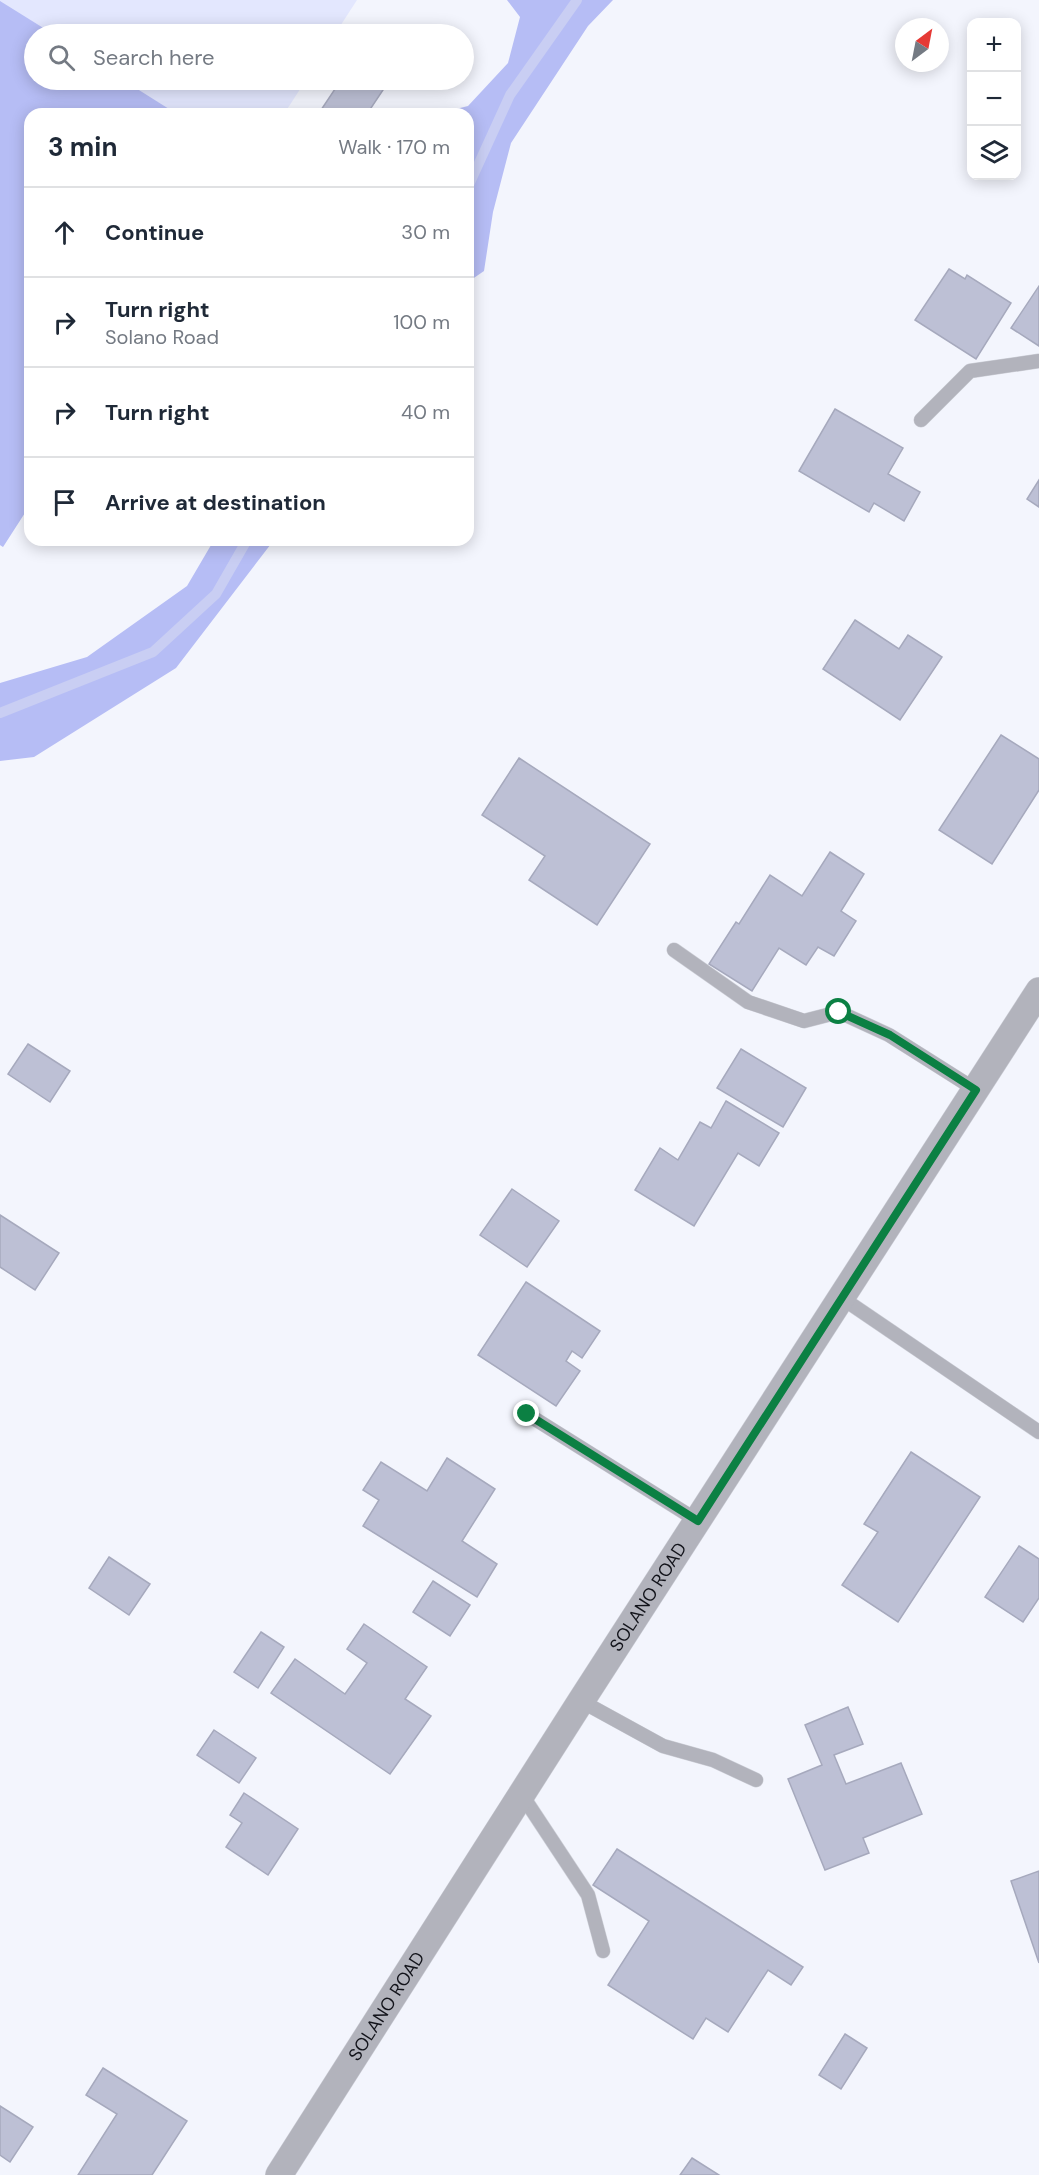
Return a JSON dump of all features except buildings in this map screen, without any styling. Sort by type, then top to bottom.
[{"type":"street","name":"SOLANO ROAD","points":[[279,2175],[581,1701],[1039,991]]},
{"type":"lane","points":[[921,420],[970,371],[1039,361]]},
{"type":"lane","points":[[674,950],[747,1002],[804,1021],[839,1012],[890,1035],[976,1090]]},
{"type":"lane","points":[[842,1298],[1039,1432]]},
{"type":"lane","points":[[527,1414],[698,1521]]},
{"type":"lane","points":[[581,1701],[663,1746],[713,1760],[756,1780]]},
{"type":"lane","points":[[522,1795],[588,1895],[603,1951]]},
{"type":"shaded area","points":[[0,0],[357,0],[341,24],[24,24],[24,90],[300,90],[288,108],[24,108],[24,514],[3,547],[0,545]]},
{"type":"shaded area","points":[[507,0],[613,0],[588,26],[511,143],[493,212],[484,271],[474,278],[474,108],[460,108],[468,106],[508,63],[520,17]]},
{"type":"shaded area","points":[[0,1],[37,24],[24,24],[24,90],[139,90],[167,108],[24,108],[24,514],[3,547],[0,545]]},
{"type":"shaded area","points":[[210,546],[269,546],[176,668],[34,757],[0,761],[0,683],[87,657],[187,586]]},
{"type":"waterway","points":[[474,174],[510,95],[577,0]]},
{"type":"waterway","points":[[0,713],[153,652],[216,594],[244,546]]},
{"type":"route","points":[[527,1414],[698,1521],[976,1090],[890,1035],[839,1012]]}]
